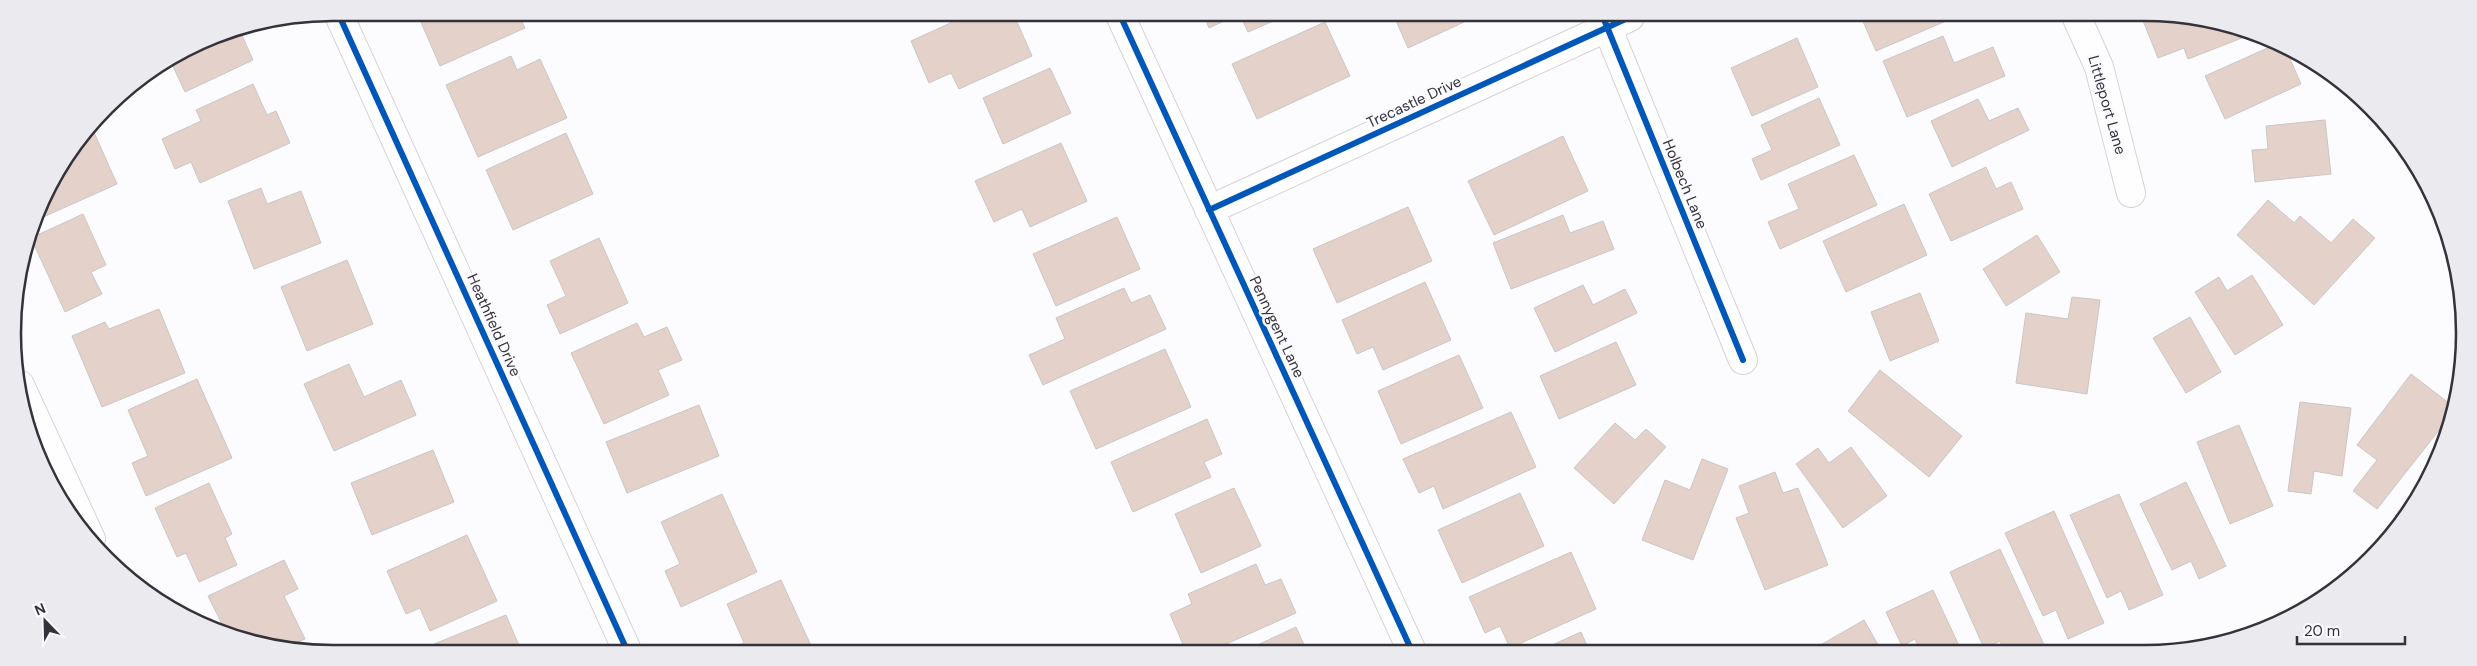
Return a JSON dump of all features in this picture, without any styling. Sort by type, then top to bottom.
[{"type":"street","name":"Heathfield Drive","points":[[342,21],[425,200],[625,645]]},
{"type":"street","name":"Pennygent Lane","points":[[1123,21],[1409,645]]},
{"type":"street","name":"Trecastle Drive","points":[[1209,210],[1612,21]]},
{"type":"street","name":"Holbech Lane","points":[[1614,21],[1743,360]]},
{"type":"street","name":"Littleport Lane","points":[[2078,21],[2099,67],[2131,193]]},
{"type":"street","points":[[30,408],[79,513]]},
{"type":"building","points":[[420,21],[522,21],[525,28],[440,66]]},
{"type":"building","points":[[955,21],[1017,21],[1032,56],[959,89],[951,73],[929,83],[911,41]]},
{"type":"building","points":[[1206,21],[1224,21],[1209,28]]},
{"type":"building","points":[[1243,21],[1273,21],[1248,32]]},
{"type":"building","points":[[1396,21],[1466,21],[1408,48]]},
{"type":"building","points":[[1863,21],[1946,21],[1876,51]]},
{"type":"building","points":[[2143,21],[2205,27],[2243,38],[2188,59],[2184,48],[2158,58]]},
{"type":"building","points":[[1325,22],[1350,76],[1257,119],[1232,64]]},
{"type":"building","points":[[242,35],[253,60],[185,92],[173,66],[195,53]]},
{"type":"building","points":[[1943,36],[1954,63],[1993,47],[2005,76],[1907,117],[1883,61]]},
{"type":"building","points":[[1797,38],[1818,87],[1752,116],[1731,68]]},
{"type":"building","points":[[2269,47],[2289,57],[2301,84],[2225,119],[2205,76]]},
{"type":"building","points":[[511,56],[517,70],[540,59],[567,118],[478,157],[446,85]]},
{"type":"building","points":[[1050,68],[1071,113],[1003,144],[983,98]]},
{"type":"building","points":[[253,84],[267,115],[276,111],[290,143],[200,183],[191,162],[175,169],[162,139],[201,121],[196,110]]},
{"type":"building","points":[[1819,98],[1840,145],[1761,180],[1752,159],[1772,150],[1761,125]]},
{"type":"building","points":[[1978,99],[1989,121],[2018,108],[2029,130],[1952,167],[1931,121]]},
{"type":"building","points":[[2325,120],[2331,174],[2255,182],[2252,150],[2268,149],[2266,126]]},
{"type":"building","points":[[94,133],[117,184],[44,217],[63,177]]},
{"type":"building","points":[[566,133],[593,194],[513,230],[486,170]]},
{"type":"building","points":[[1563,136],[1588,191],[1494,235],[1468,181]]},
{"type":"building","points":[[1061,143],[1087,201],[1030,227],[1022,209],[994,222],[975,181]]},
{"type":"building","points":[[1854,155],[1877,205],[1780,249],[1768,222],[1799,209],[1788,184]]},
{"type":"building","points":[[1986,167],[1996,189],[2011,182],[2023,209],[1951,241],[1929,194]]},
{"type":"building","points":[[261,188],[267,204],[301,191],[321,243],[254,269],[228,201]]},
{"type":"building","points":[[2268,200],[2294,223],[2300,216],[2331,243],[2353,219],[2375,238],[2314,305],[2237,235]]},
{"type":"building","points":[[1904,204],[1927,255],[1846,292],[1823,241]]},
{"type":"building","points":[[1408,207],[1432,261],[1337,303],[1313,249]]},
{"type":"building","points":[[83,214],[106,265],[91,272],[102,294],[65,312],[34,245],[37,235]]},
{"type":"building","points":[[1563,215],[1570,233],[1603,221],[1614,249],[1511,289],[1493,243]]},
{"type":"building","points":[[1117,217],[1140,269],[1056,306],[1033,254]]},
{"type":"building","points":[[2037,235],[2060,272],[2006,306],[1983,269]]},
{"type":"building","points":[[599,238],[628,303],[560,334],[547,305],[566,296],[550,261]]},
{"type":"building","points":[[347,260],[373,324],[307,351],[281,287]]},
{"type":"building","points":[[2252,275],[2283,325],[2235,355],[2195,292],[2219,277],[2227,291]]},
{"type":"building","points":[[1425,282],[1451,340],[1383,370],[1373,347],[1357,354],[1342,320]]},
{"type":"building","points":[[1583,285],[1593,305],[1625,289],[1637,313],[1555,352],[1534,308]]},
{"type":"building","points":[[1124,288],[1131,303],[1150,295],[1166,329],[1043,385],[1029,355],[1065,339],[1056,318]]},
{"type":"building","points":[[1920,293],[1939,341],[1890,361],[1871,312]]},
{"type":"building","points":[[2072,297],[2100,300],[2087,394],[2016,383],[2026,313],[2068,319]]},
{"type":"building","points":[[159,309],[185,373],[102,407],[72,336],[105,322],[109,329]]},
{"type":"building","points":[[2190,317],[2221,372],[2186,393],[2153,338]]},
{"type":"building","points":[[637,323],[644,337],[667,327],[682,360],[658,370],[669,395],[604,424],[571,353]]},
{"type":"building","points":[[1616,342],[1636,385],[1559,419],[1540,376]]},
{"type":"building","points":[[1165,349],[1191,407],[1096,449],[1070,391]]},
{"type":"building","points":[[1459,355],[1483,408],[1401,444],[1378,391]]},
{"type":"building","points":[[349,364],[364,397],[401,380],[416,415],[334,451],[304,384]]},
{"type":"building","points":[[1880,370],[1962,436],[1929,477],[1848,411]]},
{"type":"building","points":[[2411,374],[2448,402],[2440,428],[2377,509],[2353,491],[2377,460],[2357,445]]},
{"type":"building","points":[[197,379],[232,458],[146,496],[132,463],[148,456],[128,410]]},
{"type":"building","points":[[2300,402],[2351,408],[2342,476],[2314,471],[2311,494],[2288,491]]},
{"type":"building","points":[[699,405],[719,456],[627,493],[606,442]]},
{"type":"building","points":[[1511,412],[1536,467],[1443,509],[1434,486],[1419,493],[1403,459]]},
{"type":"building","points":[[1207,419],[1222,454],[1204,462],[1211,477],[1133,512],[1111,462]]},
{"type":"building","points":[[1615,423],[1635,440],[1646,429],[1666,447],[1614,504],[1574,468]]},
{"type":"building","points":[[2239,425],[2273,506],[2230,524],[2197,442]]},
{"type":"building","points":[[1851,447],[1887,496],[1843,528],[1796,464],[1818,448],[1829,463]]},
{"type":"building","points":[[433,450],[454,502],[372,535],[351,483]]},
{"type":"building","points":[[1702,459],[1728,469],[1693,560],[1642,540],[1665,480],[1690,490]]},
{"type":"building","points":[[1775,472],[1783,493],[1798,488],[1828,565],[1765,590],[1736,518],[1749,513],[1739,486]]},
{"type":"building","points":[[2186,482],[2226,566],[2199,579],[2191,561],[2172,570],[2140,504]]},
{"type":"building","points":[[209,483],[232,534],[225,538],[237,565],[199,582],[186,553],[177,557],[155,508]]},
{"type":"building","points":[[1234,488],[1261,546],[1201,573],[1175,514]]},
{"type":"building","points":[[1520,493],[1544,546],[1462,583],[1438,530]]},
{"type":"building","points":[[722,494],[757,572],[681,607],[665,571],[680,564],[661,522]]},
{"type":"building","points":[[2119,494],[2163,595],[2129,610],[2121,591],[2107,598],[2070,515]]},
{"type":"building","points":[[2054,511],[2104,623],[2068,639],[2056,610],[2043,616],[2005,533]]},
{"type":"building","points":[[467,535],[497,601],[430,631],[420,608],[406,614],[387,571]]},
{"type":"building","points":[[2000,549],[2044,645],[2002,645],[2000,641],[1991,645],[1983,645],[1950,572]]},
{"type":"building","points":[[1571,552],[1596,609],[1517,645],[1509,645],[1500,626],[1485,633],[1469,597]]},
{"type":"building","points":[[284,560],[298,589],[284,596],[305,639],[297,642],[272,639],[222,624],[208,596]]},
{"type":"building","points":[[1256,564],[1265,585],[1281,579],[1296,613],[1224,645],[1183,645],[1170,614],[1192,604],[1188,594]]},
{"type":"building","points":[[781,580],[811,645],[739,645],[744,643],[727,604]]},
{"type":"building","points":[[1933,590],[1959,645],[1918,645],[1915,639],[1902,645],[1886,612]]},
{"type":"building","points":[[506,615],[519,645],[434,645]]},
{"type":"building","points":[[1864,620],[1878,645],[1820,645]]},
{"type":"building","points":[[1296,627],[1304,645],[1258,645]]},
{"type":"building","points":[[1581,632],[1587,645],[1552,645]]},
{"type":"cycle path","points":[[342,21],[625,645]]},
{"type":"cycle path","points":[[1123,21],[1409,645]]},
{"type":"cycle path","points":[[1605,21],[1743,360]]},
{"type":"cycle path","points":[[1209,210],[1621,21]]}]
